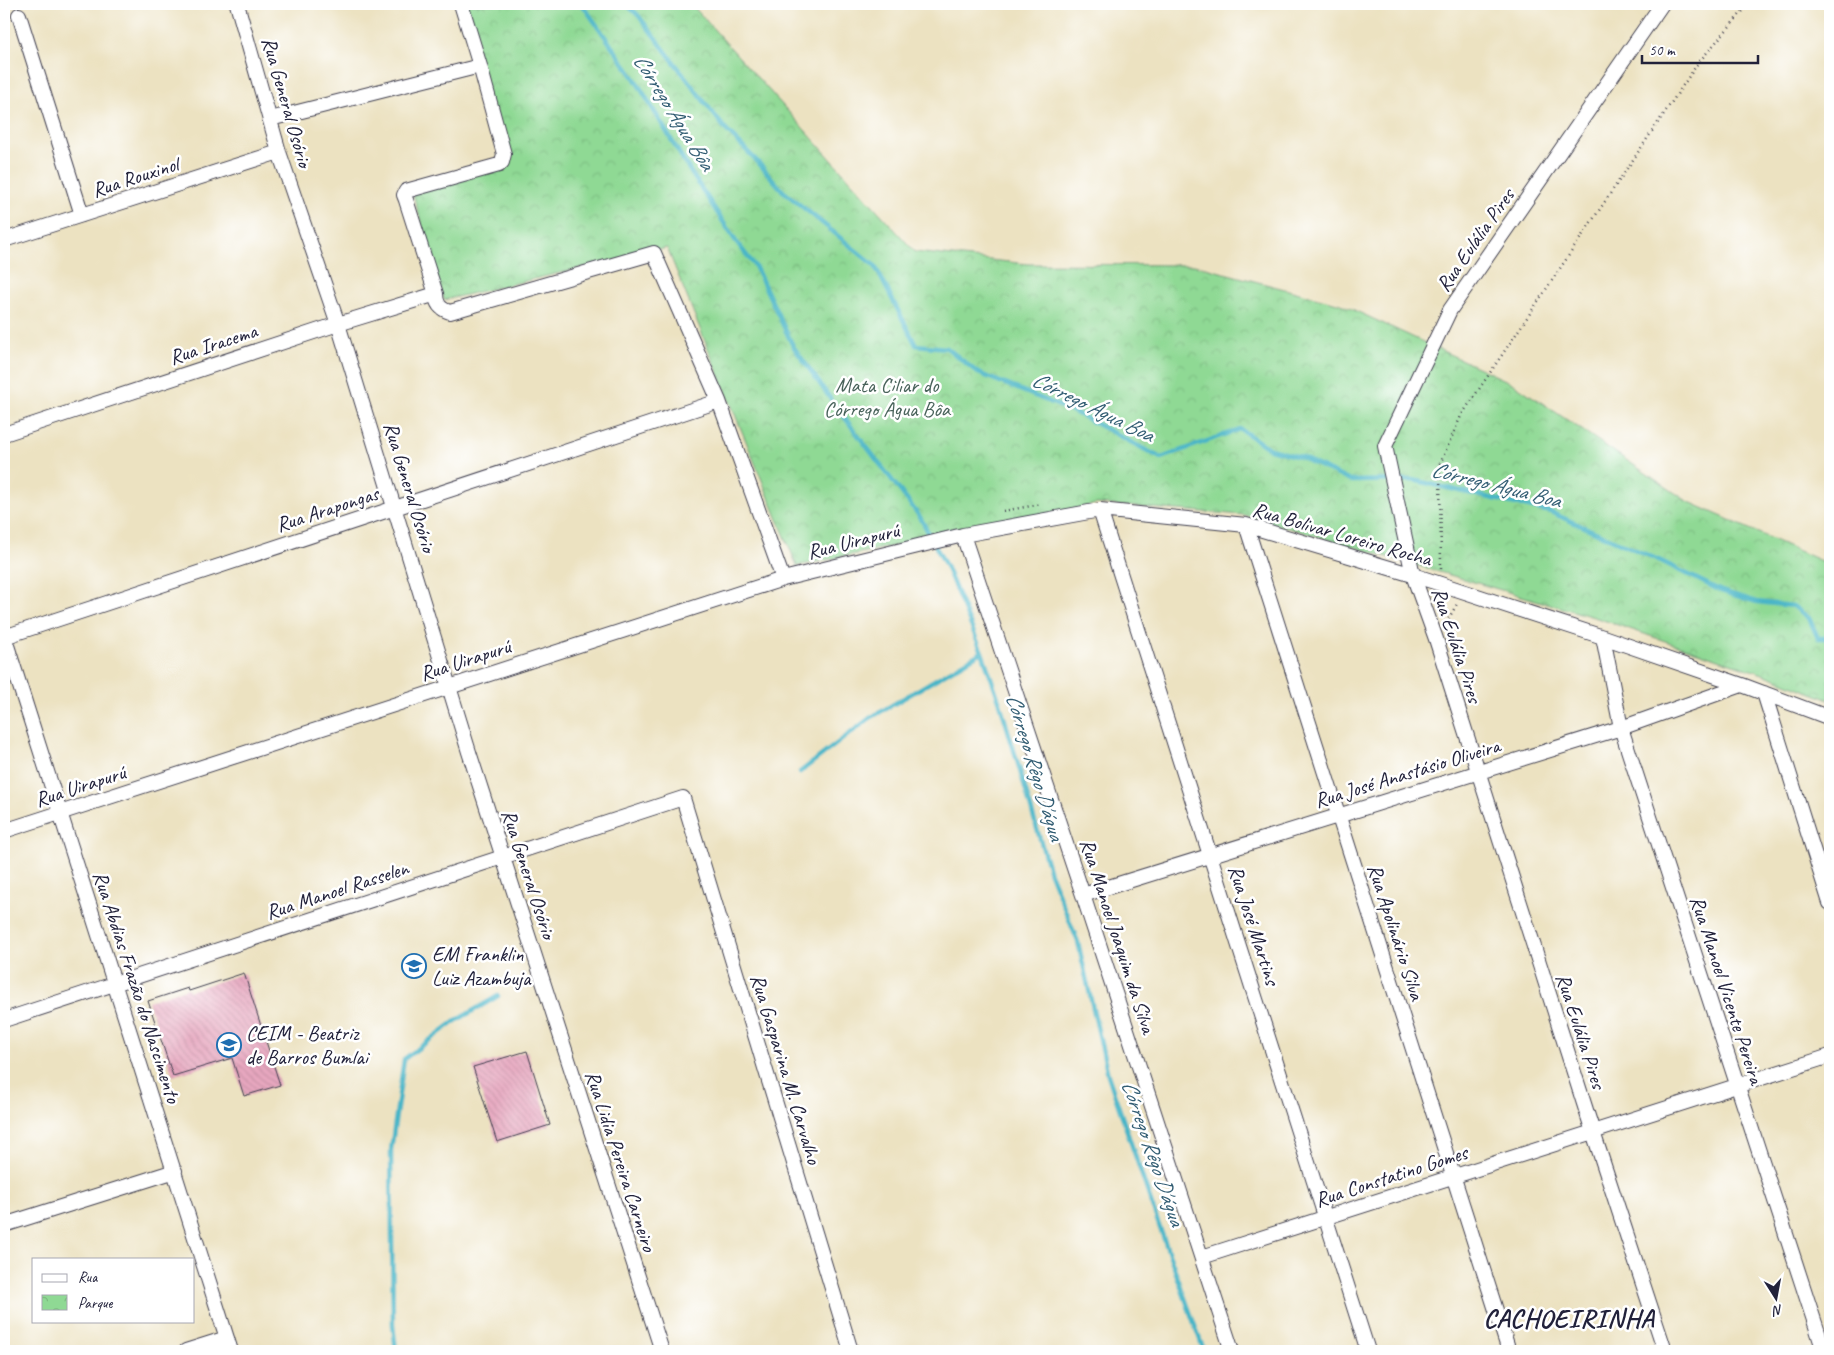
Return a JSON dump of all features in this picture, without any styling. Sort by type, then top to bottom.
[{"type":"street","name":"Rua General Osório","points":[[237,4],[279,152],[338,324],[543,983]]},
{"type":"street","points":[[461,4],[504,154],[502,162],[498,165],[406,191],[404,195],[436,294],[436,302],[442,309],[450,312],[654,253],[720,403],[783,579]]},
{"type":"street","name":"Rua Eulália Pires","points":[[1662,4],[1450,310],[1386,446],[1413,575],[1436,639],[1592,1132],[1665,1351]]},
{"type":"street","points":[[19,15],[82,215]]},
{"type":"street","points":[[270,119],[480,66]]},
{"type":"street","name":"Rua Rouxinol","points":[[4,240],[279,152]]},
{"type":"street","name":"Rua Iracema","points":[[4,434],[338,324],[436,294]]},
{"type":"street","name":"Rua Arapongas","points":[[4,636],[720,403]]},
{"type":"street","name":"Rua Bolivar Loreiro Rocha","points":[[942,540],[1100,510],[1246,526],[1465,592],[1742,685],[1830,718]]},
{"type":"street","name":"Rua José Martins","points":[[1100,510],[1368,1351]]},
{"type":"street","name":"Rua Apolinário Silva","points":[[1246,526],[1508,1351]]},
{"type":"street","name":"Rua Manoel Joaquim da Silva","points":[[963,535],[1232,1351]]},
{"type":"street","name":"Rua Uirapurú","points":[[4,831],[783,579],[942,540]]},
{"type":"street","name":"Rua Abdias Frazão do Nascimento","points":[[4,636],[229,1344]]},
{"type":"street","name":"Rua Manoel Vicente Pereira","points":[[1603,638],[1621,728],[1824,1351]]},
{"type":"street","name":"Rua José Anastásio Oliveira","points":[[1083,895],[1621,728],[1742,685]]},
{"type":"street","points":[[1764,693],[1830,903]]},
{"type":"street","name":"Rua Manoel Rasselen","points":[[4,1020],[683,798]]},
{"type":"street","name":"Rua Gasparina M. Carvalho","points":[[683,798],[852,1351]]},
{"type":"street","name":"Rua Lidia Pereira Carneiro","points":[[543,983],[662,1351]]},
{"type":"street","points":[[1738,1086],[1830,1056]]},
{"type":"street","name":"Rua Constatino Gomes","points":[[1202,1258],[1738,1086]]},
{"type":"street","points":[[4,1225],[175,1171]]},
{"type":"street","points":[[186,1351],[229,1344]]},
{"type":"path","points":[[1441,575],[1440,464],[1461,416],[1698,63],[1749,4]]},
{"type":"path","points":[[1436,639],[1465,592]]},
{"type":"green space","name":"Mata Ciliar do Córrego Água Bôa","points":[[459,4],[691,4],[915,252],[1028,264],[1194,265],[1341,304],[1514,384],[1687,501],[1830,565],[1830,700],[1763,674],[1597,618],[1244,515],[1097,504],[797,566],[667,248],[444,300],[412,191],[505,160]]},
{"type":"building","points":[[244,973],[280,1085],[244,1096],[232,1058],[173,1076],[148,1001],[188,988],[189,991]]},
{"type":"building","points":[[527,1051],[550,1125],[497,1142],[473,1067]]},
{"type":"waterway","name":"Córrego Rêgo D'água","points":[[582,4],[635,79],[690,171],[735,240],[755,266],[793,346],[920,517],[946,566],[982,652],[1000,703],[1050,873],[1078,942],[1108,1075],[1204,1351]]},
{"type":"waterway","name":"Córrego Água Boa","points":[[626,4],[638,15],[726,130],[783,191],[875,266],[916,345],[947,348],[978,373],[1072,411],[1161,458],[1240,429],[1270,449],[1303,458],[1350,481],[1413,480],[1550,512],[1661,561],[1721,591],[1757,602],[1793,606],[1809,618],[1818,638],[1830,638]]},
{"type":"waterway","points":[[800,772],[870,718],[982,652]]},
{"type":"waterway","points":[[396,1351],[393,1325],[391,1150],[404,1059],[454,1022],[498,996]]},
{"type":"place","name":"EM Franklin Luiz Azambuja","points":[[414,966]]},
{"type":"place","name":"CEIM - Beatriz de Barros Bumlai","points":[[229,1045]]},
{"type":"district","name":"CACHOEIRINHA","points":[[1569,1318]]},
{"type":"water label","name":"Córrego Água Bôa","points":[[674,112]]}]
